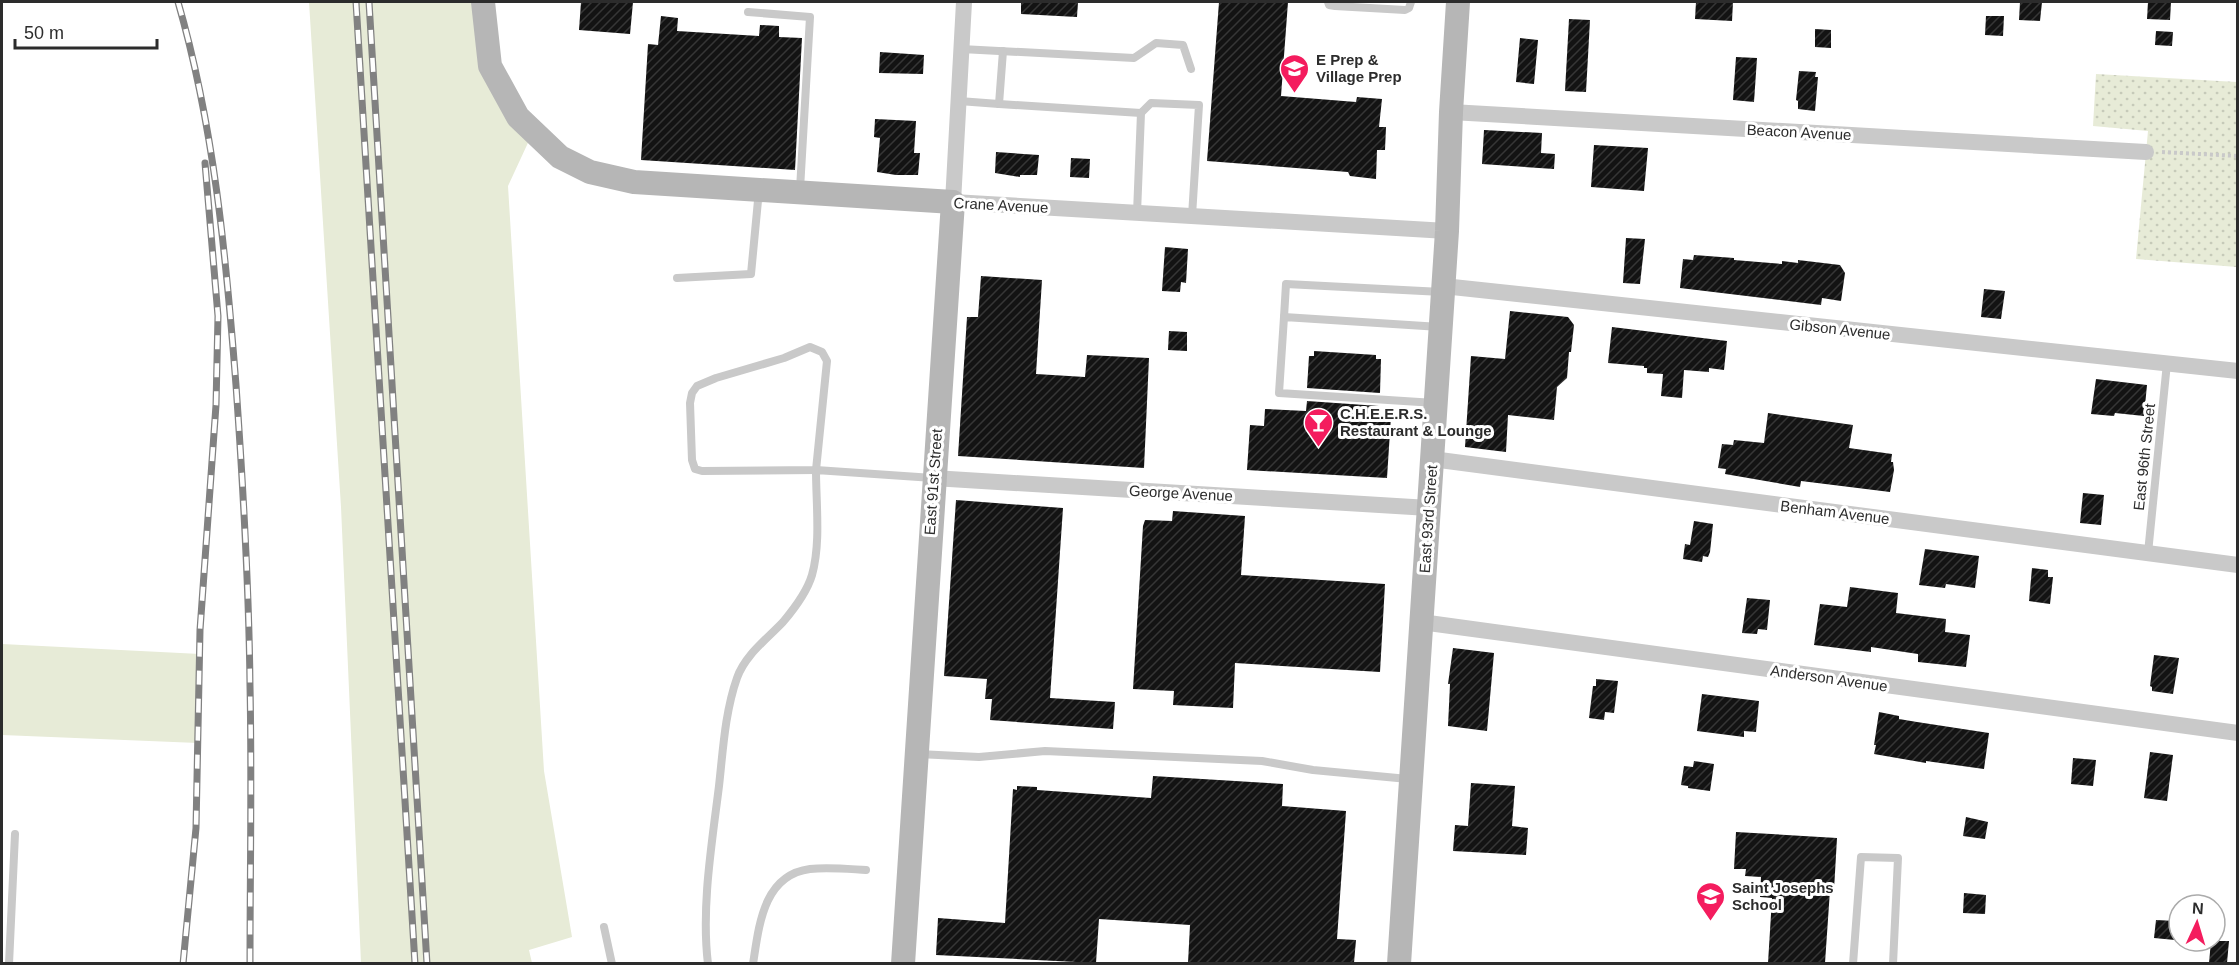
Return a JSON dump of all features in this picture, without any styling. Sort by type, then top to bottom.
[{"type":"street","name":"Crane Avenue","points":[[483,2],[490,66],[518,117],[560,157],[590,172],[634,182],[1447,231]]},
{"type":"street","name":"East 91st Street","points":[[903,963],[964,2]]},
{"type":"street","name":"East 93rd Street","points":[[1399,963],[1447,231],[1458,2]]},
{"type":"street","name":"Beacon Avenue","points":[[1451,112],[2146,152]]},
{"type":"street","name":"Gibson Avenue","points":[[1443,288],[2238,371]]},
{"type":"street","name":"Benham Avenue","points":[[1432,459],[2238,565]]},
{"type":"street","name":"George Avenue","points":[[933,478],[1429,508]]},
{"type":"street","name":"Anderson Avenue","points":[[1421,622],[2238,733]]},
{"type":"lane","points":[[1328,2],[1329,5],[1335,6],[1405,10],[1409,8],[1411,2]]},
{"type":"lane","points":[[748,12],[810,17],[800,193]]},
{"type":"lane","points":[[961,49],[1134,58],[1156,43],[1183,45],[1191,69]]},
{"type":"lane","points":[[999,104],[1003,51]]},
{"type":"lane","points":[[959,101],[1141,113]]},
{"type":"lane","points":[[1137,213],[1141,113],[1151,103],[1199,105],[1192,216]]},
{"type":"lane","points":[[677,278],[751,274],[759,190]]},
{"type":"lane","points":[[1436,403],[1279,393],[1286,284],[1443,288]]},
{"type":"lane","points":[[1284,317],[1441,327]]},
{"type":"lane","points":[[708,963],[706,921],[728,713],[737,676],[753,652],[802,597],[812,575],[816,470],[826,361],[822,352],[810,347],[784,358],[705,381],[692,393],[690,402],[692,460],[695,469],[702,471],[816,470],[933,478]]},
{"type":"lane","name":"East 96th Street","points":[[2148,553],[2167,363]]},
{"type":"lane","points":[[916,754],[979,757],[1046,751],[1250,761],[1411,780]]},
{"type":"lane","points":[[9,963],[15,834]]},
{"type":"lane","points":[[1853,963],[1861,857],[1898,858],[1893,963]]},
{"type":"lane","points":[[753,963],[761,917],[772,891],[786,877],[809,869],[866,870]]},
{"type":"lane","points":[[604,927],[612,963]]},
{"type":"path","points":[[2146,152],[2238,156]]},
{"type":"green space","points":[[309,2],[483,2],[490,66],[533,132],[508,186],[544,771],[572,937],[529,950],[532,963],[361,963],[341,507]]},
{"type":"green space","points":[[2096,74],[2237,82],[2237,267],[2136,259],[2148,131],[2093,126]]},
{"type":"green space","points":[[2,644],[200,654],[198,743],[2,735]]},
{"type":"building","points":[[581,2],[633,2],[630,34],[579,30]]},
{"type":"building","points":[[1021,2],[1078,2],[1077,17],[1021,14]]},
{"type":"building","points":[[1219,2],[1288,2],[1281,96],[1356,102],[1357,97],[1382,99],[1379,127],[1386,127],[1385,150],[1377,150],[1376,179],[1350,176],[1348,172],[1207,161]]},
{"type":"building","points":[[1696,2],[1733,2],[1732,21],[1695,19]]},
{"type":"building","points":[[2020,2],[2042,2],[2040,21],[2019,20]]},
{"type":"building","points":[[2148,2],[2171,2],[2170,20],[2147,19]]},
{"type":"building","points":[[661,16],[678,18],[677,31],[759,36],[760,25],[779,26],[779,37],[802,38],[795,170],[641,160],[648,44],[658,45]]},
{"type":"building","points":[[1986,16],[2004,16],[2003,36],[1985,35]]},
{"type":"building","points":[[1569,19],[1590,20],[1586,92],[1565,91]]},
{"type":"building","points":[[1815,29],[1831,30],[1831,48],[1815,47]]},
{"type":"building","points":[[2156,31],[2173,32],[2172,46],[2155,45]]},
{"type":"building","points":[[1520,38],[1538,40],[1534,84],[1516,82]]},
{"type":"building","points":[[880,52],[924,55],[923,74],[879,73]]},
{"type":"building","points":[[1736,57],[1757,58],[1754,102],[1733,100]]},
{"type":"building","points":[[1799,71],[1816,72],[1815,77],[1818,77],[1815,111],[1798,109],[1796,100]]},
{"type":"building","points":[[875,119],[916,121],[914,153],[920,153],[918,175],[877,172],[880,138],[874,137]]},
{"type":"building","points":[[1484,130],[1542,133],[1541,153],[1555,154],[1554,169],[1482,164]]},
{"type":"building","points":[[1594,145],[1648,148],[1644,191],[1591,187]]},
{"type":"building","points":[[996,152],[1039,155],[1037,175],[1020,175],[1020,177],[995,173]]},
{"type":"building","points":[[1071,158],[1090,159],[1089,178],[1070,177]]},
{"type":"building","points":[[1626,238],[1645,239],[1640,284],[1623,283]]},
{"type":"building","points":[[1165,247],[1188,249],[1186,283],[1181,282],[1180,292],[1162,291]]},
{"type":"building","points":[[1694,255],[1782,264],[1782,261],[1798,263],[1798,260],[1840,265],[1845,273],[1841,301],[1822,298],[1821,305],[1680,288],[1683,259],[1693,260]]},
{"type":"building","points":[[981,276],[1042,280],[1036,374],[1085,377],[1087,355],[1149,358],[1144,468],[958,456],[967,317],[978,317]]},
{"type":"building","points":[[1984,289],[2005,291],[2001,319],[1981,317]]},
{"type":"building","points":[[1510,311],[1568,317],[1574,325],[1567,378],[1557,387],[1554,420],[1508,415],[1506,452],[1465,447],[1471,356],[1505,359]]},
{"type":"building","points":[[1612,327],[1727,341],[1724,370],[1709,368],[1709,372],[1684,370],[1682,398],[1661,396],[1663,374],[1647,373],[1647,368],[1644,366],[1608,363]]},
{"type":"building","points":[[1169,331],[1187,332],[1187,351],[1168,350]]},
{"type":"building","points":[[1314,351],[1376,355],[1376,359],[1381,359],[1380,393],[1307,388],[1309,356],[1314,356]]},
{"type":"building","points":[[2096,379],[2147,385],[2144,416],[2115,413],[2114,416],[2091,414]]},
{"type":"building","name":"C.H.E.E.R.S. Restaurant & Lounge","points":[[1307,401],[1379,406],[1378,415],[1391,416],[1387,478],[1247,470],[1250,425],[1264,426],[1265,409],[1306,411]]},
{"type":"building","points":[[1768,413],[1853,425],[1849,448],[1892,454],[1891,462],[1893,462],[1894,470],[1890,492],[1801,481],[1800,487],[1725,474],[1726,469],[1718,468],[1722,444],[1733,445],[1734,440],[1764,443]]},
{"type":"building","points":[[2083,493],[2104,495],[2101,525],[2080,523]]},
{"type":"building","points":[[956,500],[1063,508],[1050,698],[1115,702],[1113,729],[990,720],[992,699],[985,699],[987,679],[944,676]]},
{"type":"building","points":[[1173,511],[1245,516],[1241,575],[1385,584],[1380,672],[1235,663],[1233,708],[1173,705],[1174,691],[1133,689],[1143,526],[1145,520],[1172,521]]},
{"type":"building","points":[[1694,521],[1713,524],[1710,552],[1708,557],[1703,556],[1702,562],[1683,559],[1685,544],[1690,545]]},
{"type":"building","points":[[1925,549],[1979,556],[1975,588],[1946,584],[1945,588],[1919,585]]},
{"type":"building","points":[[2032,568],[2048,570],[2048,577],[2053,577],[2050,604],[2029,601]]},
{"type":"building","points":[[1850,587],[1898,593],[1896,613],[1946,619],[1945,632],[1970,635],[1966,667],[1918,662],[1918,654],[1871,647],[1871,652],[1814,645],[1820,604],[1847,607]]},
{"type":"building","points":[[1747,598],[1770,600],[1767,630],[1758,629],[1757,634],[1742,633]]},
{"type":"building","points":[[1453,648],[1494,653],[1487,731],[1448,726],[1450,684],[1448,684]]},
{"type":"building","points":[[2154,655],[2179,658],[2173,694],[2152,691],[2150,686]]},
{"type":"building","points":[[1596,679],[1618,681],[1614,713],[1605,712],[1604,720],[1589,718]]},
{"type":"building","points":[[1702,694],[1759,701],[1756,732],[1744,731],[1744,737],[1697,731]]},
{"type":"building","points":[[1879,712],[1899,716],[1899,719],[1989,733],[1984,769],[1926,761],[1926,763],[1874,754]]},
{"type":"building","points":[[2150,752],[2173,755],[2167,801],[2144,798]]},
{"type":"building","points":[[2073,758],[2096,760],[2093,786],[2071,784]]},
{"type":"building","points":[[1694,761],[1714,764],[1710,791],[1681,785],[1684,766],[1693,767]]},
{"type":"building","points":[[1153,776],[1283,784],[1282,806],[1346,811],[1337,939],[1356,940],[1354,963],[1188,963],[1190,925],[1099,919],[1096,963],[936,955],[938,918],[1005,923],[1013,789],[1017,790],[1017,786],[1037,787],[1037,790],[1151,798]]},
{"type":"building","points":[[1471,783],[1515,786],[1512,826],[1528,828],[1526,855],[1453,851],[1455,825],[1468,826]]},
{"type":"building","points":[[1966,817],[1988,822],[1985,839],[1963,836]]},
{"type":"building","points":[[1736,832],[1837,838],[1834,890],[1830,890],[1825,963],[1768,963],[1772,898],[1760,897],[1761,877],[1745,876],[1746,869],[1734,869]]},
{"type":"building","points":[[1964,893],[1986,895],[1985,914],[1963,913]]},
{"type":"building","points":[[2156,920],[2167,921],[2167,939],[2154,938]]},
{"type":"building","points":[[2227,941],[2229,941],[2227,963],[2209,963],[2210,953],[2227,953]]},
{"type":"railway","points":[[178,2],[210,144],[223,240],[236,385],[249,648],[250,964]]},
{"type":"railway","points":[[356,2],[415,964]]},
{"type":"railway","points":[[369,2],[427,964]]},
{"type":"railway","points":[[183,964],[196,828],[200,630],[216,405],[218,316],[205,163]]},
{"type":"place","name":"E Prep & Village Prep","points":[[1295,94]]},
{"type":"place","name":"C.H.E.E.R.S. Restaurant & Lounge","points":[[1319,448]]},
{"type":"place","name":"Saint Josephs School","points":[[1711,922]]}]
